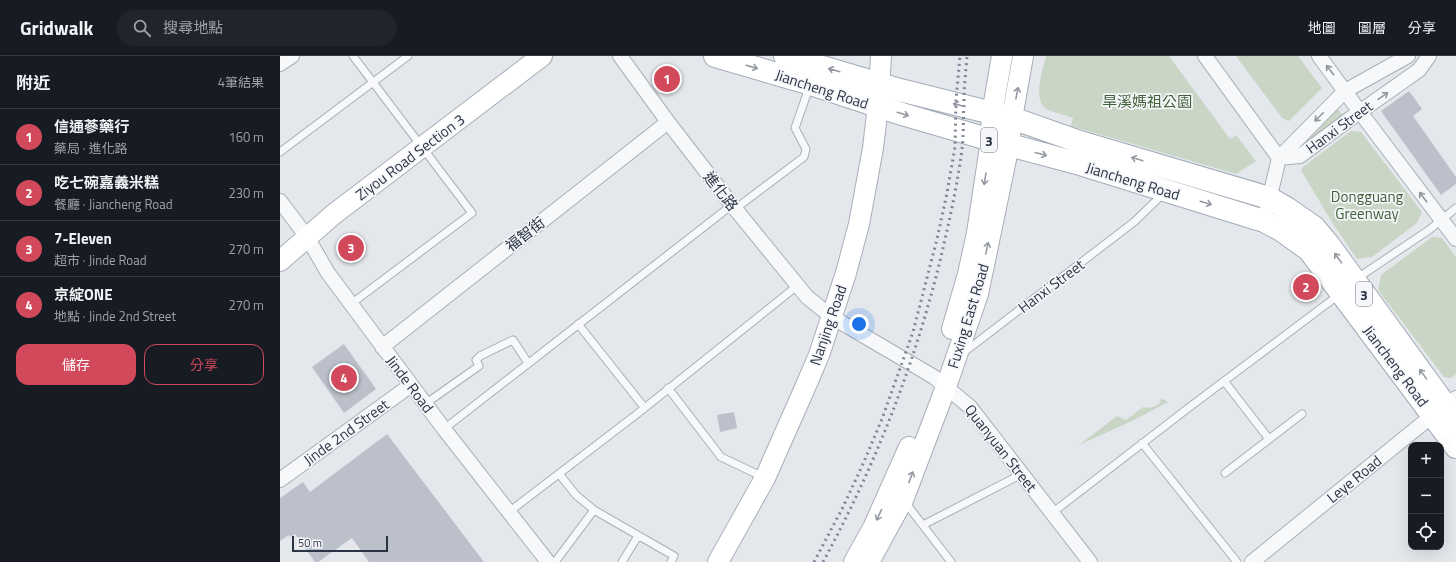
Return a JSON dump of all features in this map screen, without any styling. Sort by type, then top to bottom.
[{"type":"main road","name":"Jiancheng Road","points":[[715,56],[811,84],[1000,143],[1080,164],[1269,198],[1314,227],[1329,246],[1347,286]]},
{"type":"main road","name":"Jiancheng Road","points":[[785,56],[880,65],[1002,116],[1080,142],[1264,221],[1281,230],[1309,250],[1347,286],[1448,410],[1456,447]]},
{"type":"street","points":[[280,64],[292,56]]},
{"type":"street","name":"Ziyou Road Section 3","points":[[280,261],[334,214],[542,56]]},
{"type":"street","name":"進化路","points":[[620,56],[733,207],[797,286],[832,317]]},
{"type":"street","name":"Fuxing East Road","points":[[869,562],[944,373],[978,294],[1000,143],[1002,116],[1002,56]]},
{"type":"street","name":"Fuxing East Road","points":[[1002,116],[1023,56]]},
{"type":"street","points":[[1204,56],[1279,158],[1264,221]]},
{"type":"street","points":[[1319,56],[1440,220],[1456,239]]},
{"type":"street","name":"Hanxi Street","points":[[1279,158],[1345,91],[1408,56]]},
{"type":"street","name":"Hanxi Street","points":[[1279,158],[1300,156],[1419,70],[1429,56]]},
{"type":"street","name":"Nanjing Road","points":[[718,562],[765,478],[813,369],[832,317],[850,261],[858,230],[873,148],[878,106],[880,65]]},
{"type":"street","name":"福智街","points":[[382,346],[668,122]]},
{"type":"street","name":"Fuxing East Road","points":[[944,373],[954,321],[968,274],[977,232],[1000,143]]},
{"type":"street","name":"Jinde Road","points":[[280,201],[307,237],[328,273],[425,404],[548,562]]},
{"type":"street","name":"Quanyuan Street","points":[[832,317],[944,373],[1090,562]]},
{"type":"street","name":"Jinde 2nd Street","points":[[280,480],[411,385]]},
{"type":"street","name":"Leye Road","points":[[1252,562],[1448,410]]},
{"type":"street","name":"Fuxing East Road","points":[[854,562],[872,528],[897,494]]},
{"type":"lane","points":[[351,304],[472,213],[353,56]]},
{"type":"lane","points":[[280,152],[408,56]]},
{"type":"lane","points":[[444,429],[578,324],[733,207],[804,156],[806,149],[795,128],[811,84]]},
{"type":"lane","name":"Hanxi Street","points":[[944,373],[1134,222],[1170,181]]},
{"type":"lane","points":[[1052,513],[1347,286],[1429,230],[1456,208]]},
{"type":"lane","points":[[510,512],[560,475],[797,286]]},
{"type":"lane","points":[[578,324],[644,407]]},
{"type":"lane","points":[[425,404],[479,366],[476,360],[480,356],[513,340],[528,363]]},
{"type":"lane","points":[[1224,380],[1269,439]]},
{"type":"lane","points":[[668,388],[721,457],[765,478]]},
{"type":"lane","points":[[1225,473],[1302,414]]},
{"type":"lane","points":[[1142,443],[1237,562]]},
{"type":"lane","points":[[923,525],[1022,474]]},
{"type":"lane","points":[[560,475],[576,495],[594,510],[638,536],[672,559]]},
{"type":"lane","points":[[897,494],[951,562]]},
{"type":"lane","points":[[554,562],[594,510]]},
{"type":"lane","points":[[622,562],[638,536]]},
{"type":"green space","name":"旱溪媽祖公園","points":[[1046,56],[1169,56],[1230,139],[1236,135],[1256,161],[1236,174],[1071,126],[1073,118],[1048,110],[1043,106],[1040,100],[1039,93],[1041,77]]},
{"type":"green space","points":[[1236,56],[1298,56],[1322,88],[1289,121],[1282,118]]},
{"type":"green space","points":[[1338,109],[1343,116],[1306,145],[1304,142],[1334,110]]},
{"type":"green space","name":"Dongguang Greenway","points":[[1351,131],[1361,132],[1422,212],[1417,223],[1372,257],[1357,259],[1333,224],[1301,170],[1304,166]]},
{"type":"green space","name":"Dongguang Greenway","points":[[1432,237],[1442,238],[1456,257],[1456,374],[1451,378],[1444,377],[1378,290],[1381,275]]},
{"type":"green space","points":[[1161,398],[1168,402],[1132,421],[1079,445],[1117,416],[1126,420],[1143,407],[1154,407],[1160,403]]},
{"type":"building","points":[[1409,91],[1422,109],[1413,116],[1456,177],[1456,184],[1441,195],[1381,111]]},
{"type":"building","points":[[344,344],[376,389],[344,413],[312,367]]},
{"type":"building","points":[[734,412],[737,428],[720,432],[717,415]]},
{"type":"building","points":[[387,434],[484,562],[369,562],[352,538],[318,562],[315,562],[295,534],[290,537],[289,535],[280,541],[280,498],[303,482],[310,492]]},
{"type":"railway","points":[[814,562],[843,507],[863,464],[882,419],[913,332],[937,239],[955,147],[956,100],[960,56]]},
{"type":"railway","points":[[823,562],[842,527],[875,454],[904,380],[929,304],[946,236],[960,164],[963,137],[964,90],[967,56]]},
{"type":"place","name":"信通蔘藥行","points":[[667,79]]},
{"type":"place","name":"7-Eleven","points":[[351,248]]},
{"type":"place","name":"吃七碗嘉義米糕","points":[[1306,287]]},
{"type":"place","name":"京綻ONE","points":[[344,378]]}]
